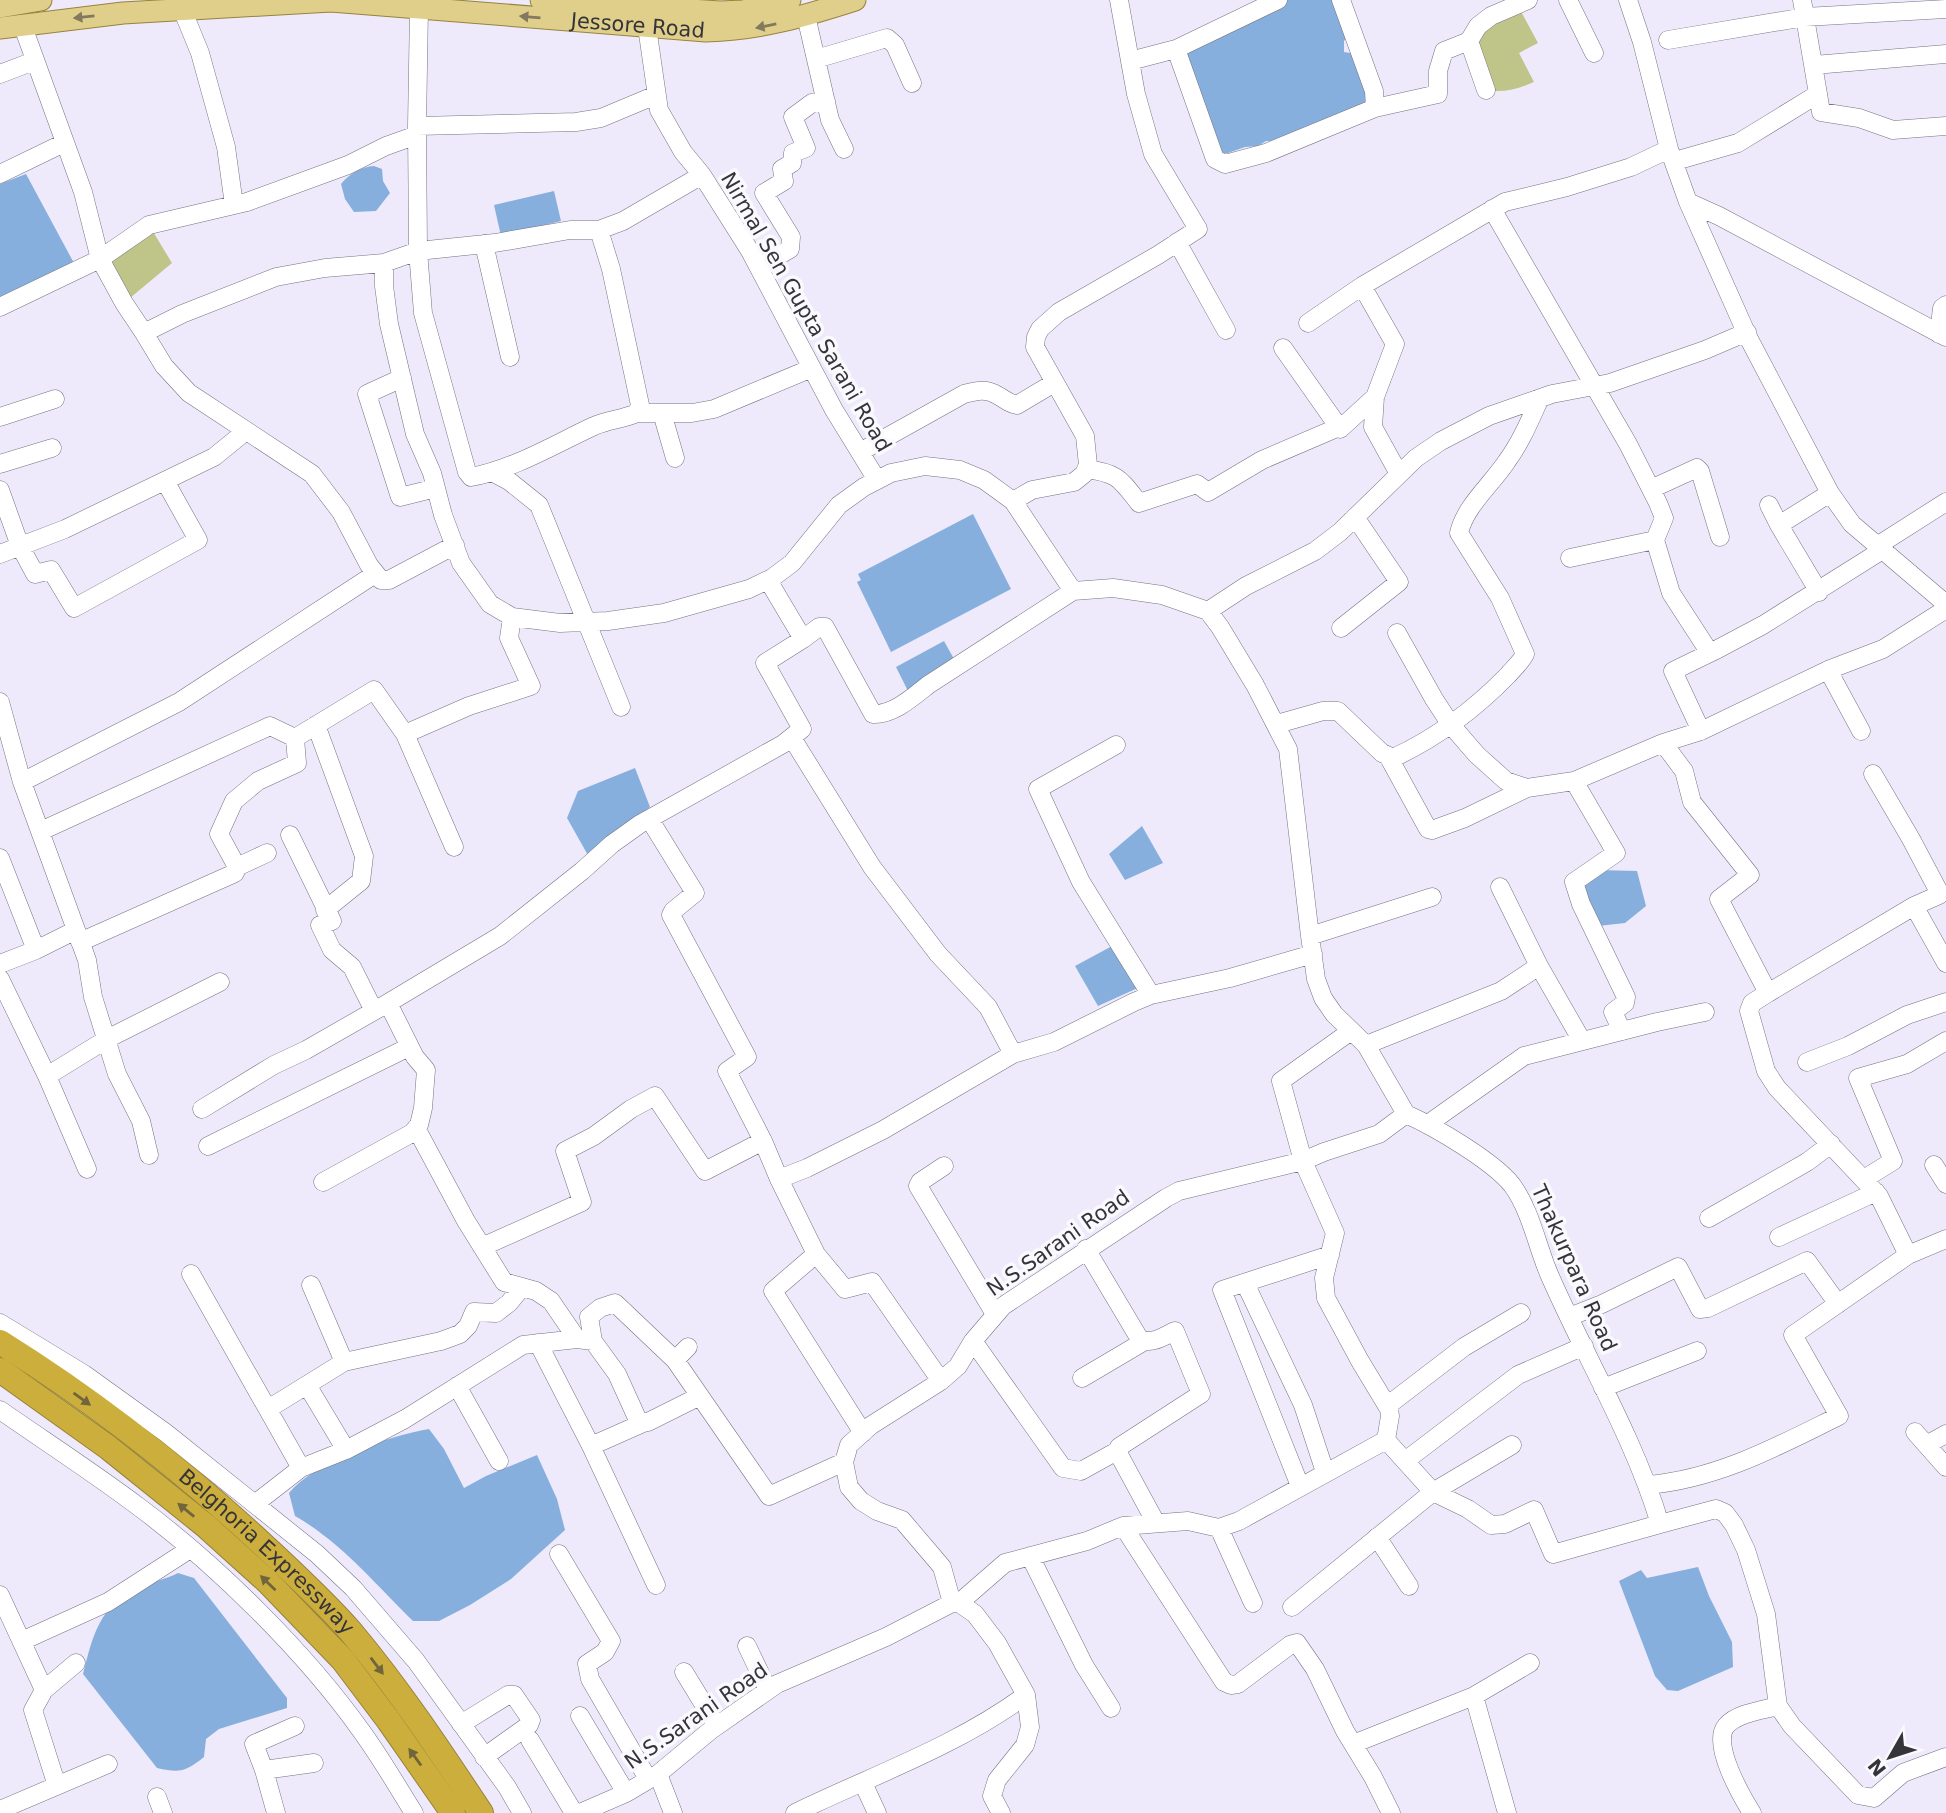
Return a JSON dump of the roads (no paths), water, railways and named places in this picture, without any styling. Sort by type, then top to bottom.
[{"type":"highway","name":"Belghoria Expressway","points":[[0,1342],[175,1467],[291,1570],[350,1632],[406,1704],[481,1813]]},
{"type":"highway","name":"Belghoria Expressway","points":[[0,1370],[110,1448],[206,1526],[268,1583],[342,1660],[389,1721],[453,1813]]},
{"type":"main road","points":[[0,7],[41,0]]},
{"type":"main road","name":"Jessore Road","points":[[541,0],[706,31],[743,30],[806,16],[855,0]]},
{"type":"main road","name":"Jessore Road","points":[[0,27],[124,6],[182,9],[331,2],[648,18],[743,11],[790,0]]},
{"type":"street","points":[[1013,501],[1032,490],[1074,482],[1086,469],[1085,436],[1035,347],[1040,329],[1059,312],[1198,229],[1153,154],[1136,94],[1119,0]]},
{"type":"street","points":[[1130,61],[1176,49],[1278,0]]},
{"type":"street","points":[[1341,0],[1374,91],[1376,108]]},
{"type":"street","points":[[1176,49],[1215,159],[1226,164],[1266,153],[1376,108],[1438,94],[1438,71],[1444,51],[1469,41],[1478,26],[1491,16],[1528,0]]},
{"type":"street","points":[[1567,0],[1594,53]]},
{"type":"street","points":[[1277,724],[1323,711],[1338,711],[1388,757],[1428,829],[1432,830],[1465,818],[1527,788],[1574,781],[1663,743],[1701,731],[1828,670],[1882,649],[1946,606],[1852,524],[1830,493],[1746,332],[1688,202],[1628,0]]},
{"type":"street","points":[[1668,40],[1803,9],[1895,6],[1946,9]]},
{"type":"street","points":[[419,8],[418,251],[423,313],[467,472],[471,477],[492,472],[599,424],[637,413],[692,413],[714,409],[812,368]]},
{"type":"street","points":[[182,9],[200,53],[226,147],[234,205]]},
{"type":"street","points":[[1803,9],[1821,112],[1859,118],[1884,128],[1946,126]]},
{"type":"street","points":[[806,16],[830,120],[844,149]]},
{"type":"street","name":"Nirmal Sen Gupta Sarani Road","points":[[648,18],[659,110],[682,152],[702,175],[759,267],[834,410],[877,480],[891,473],[925,466],[960,470],[984,480],[1013,501],[1073,592]]},
{"type":"street","points":[[22,24],[83,192],[100,259],[164,366],[189,393],[312,474],[341,512],[381,580],[389,580],[455,545]]},
{"type":"street","points":[[816,59],[887,38],[895,45],[912,83]]},
{"type":"street","points":[[1469,41],[1486,89]]},
{"type":"street","points":[[1814,65],[1946,54]]},
{"type":"street","points":[[0,74],[34,61]]},
{"type":"street","points":[[1308,323],[1362,286],[1505,202],[1567,187],[1672,155],[1738,143],[1818,94]]},
{"type":"street","points":[[0,307],[100,259],[149,225],[234,205],[348,164],[417,130],[576,122],[601,118],[656,95]]},
{"type":"street","points":[[759,267],[790,249],[791,237],[764,193],[785,181],[782,169],[792,163],[793,153],[806,148],[793,117],[812,103],[826,101]]},
{"type":"street","points":[[0,174],[64,143]]},
{"type":"street","points":[[144,333],[182,314],[276,277],[325,268],[384,262],[418,251],[570,230],[599,230],[623,221],[702,175]]},
{"type":"street","points":[[1688,202],[1942,336],[1942,308],[1946,305]]},
{"type":"street","points":[[1492,209],[1651,489],[1664,518],[1656,540],[1671,593],[1706,647],[1714,651]]},
{"type":"street","points":[[599,230],[611,269],[640,405],[637,413]]},
{"type":"street","points":[[1177,242],[1226,330]]},
{"type":"street","points":[[484,244],[510,357]]},
{"type":"street","points":[[384,262],[389,324],[415,434],[436,488],[443,515],[461,563],[490,604],[512,617],[560,623],[608,621],[664,613],[749,589],[768,580],[792,563],[839,505],[877,480]]},
{"type":"street","points":[[1362,286],[1395,344],[1375,397],[1373,427],[1399,474]]},
{"type":"street","points":[[1208,611],[1246,586],[1315,551],[1416,458],[1441,441],[1489,416],[1540,398],[1594,386],[1661,366],[1746,332]]},
{"type":"street","points":[[1283,348],[1339,427]]},
{"type":"street","points":[[402,378],[367,394],[400,498],[436,488]]},
{"type":"street","points":[[860,452],[964,394],[981,390],[997,394],[1007,403],[1017,405],[1054,383]]},
{"type":"street","points":[[1086,469],[1109,472],[1139,503],[1197,484],[1208,492],[1262,460],[1339,427],[1340,429],[1375,397]]},
{"type":"street","points":[[0,417],[55,398]]},
{"type":"street","points":[[1388,757],[1399,755],[1451,725],[1488,695],[1520,662],[1524,654],[1496,591],[1459,533],[1464,518],[1507,461],[1526,430],[1540,398]]},
{"type":"street","points":[[662,413],[675,458]]},
{"type":"street","points":[[0,554],[65,529],[214,457],[246,431]]},
{"type":"street","points":[[0,464],[52,448]]},
{"type":"street","points":[[1651,489],[1697,468],[1720,537]]},
{"type":"street","points":[[492,472],[509,481],[539,505],[621,707]]},
{"type":"street","points":[[0,490],[20,546],[35,574],[51,570],[74,608],[198,540],[165,481]]},
{"type":"street","points":[[1779,525],[1830,493]]},
{"type":"street","points":[[1701,731],[1672,671],[1763,625],[1819,592],[1946,502]]},
{"type":"street","points":[[1769,505],[1819,592]]},
{"type":"street","points":[[1341,628],[1399,582],[1355,517]]},
{"type":"street","points":[[1570,558],[1656,540]]},
{"type":"street","points":[[22,782],[179,702],[376,574]]},
{"type":"street","points":[[768,580],[803,639]]},
{"type":"street","points":[[202,1108],[500,936],[640,824],[792,738],[802,729],[765,663],[819,627],[825,627],[873,714],[882,714],[910,699],[1073,592],[1113,588],[1162,595],[1208,611],[1227,638],[1277,724],[1288,749],[1316,979],[1323,998],[1334,1014],[1366,1045],[1406,1114]]},
{"type":"street","points":[[405,734],[469,706],[531,686],[509,638],[512,617]]},
{"type":"street","points":[[1397,633],[1451,725],[1477,755],[1506,781],[1527,788]]},
{"type":"street","points":[[1828,670],[1861,731]]},
{"type":"street","points":[[295,738],[374,691],[405,734],[454,847]]},
{"type":"street","points":[[0,702],[4,731],[87,960],[93,997],[117,1074],[141,1121],[149,1155]]},
{"type":"street","points":[[316,725],[364,856],[361,881],[325,910]]},
{"type":"street","points":[[41,831],[270,726],[295,738]]},
{"type":"street","points":[[237,867],[219,834],[234,801],[258,781],[297,764],[295,738]]},
{"type":"street","points":[[792,738],[872,867],[938,954],[988,1007],[1013,1054]]},
{"type":"street","points":[[1663,743],[1684,771],[1692,802],[1750,875],[1719,899],[1768,993]]},
{"type":"street","points":[[1116,745],[1038,789],[1081,882],[1151,996]]},
{"type":"street","points":[[1873,774],[1911,839],[1939,895],[1914,906],[1768,993],[1752,1003],[1749,1011],[1766,1071],[1789,1103],[1870,1185],[1908,1255]]},
{"type":"street","points":[[1574,781],[1616,853],[1574,882],[1581,904],[1626,997],[1625,1003],[1613,1012],[1622,1031]]},
{"type":"street","points":[[650,820],[695,893],[671,915],[747,1057],[727,1071],[816,1254],[845,1289],[872,1282],[941,1381]]},
{"type":"street","points":[[290,835],[332,921],[320,925],[332,950],[352,967],[426,1070],[426,1093],[416,1128],[412,1133],[323,1182]]},
{"type":"street","points":[[0,964],[230,876],[237,867],[267,853]]},
{"type":"street","points":[[0,858],[36,950]]},
{"type":"street","points":[[1500,887],[1539,966],[1583,1041]]},
{"type":"street","points":[[1310,936],[1432,897]]},
{"type":"street","points":[[1914,906],[1946,963]]},
{"type":"street","points":[[779,1180],[883,1130],[1013,1054],[1054,1042],[1151,996],[1230,978],[1313,954]]},
{"type":"street","points":[[1366,1045],[1501,990],[1539,966]]},
{"type":"street","points":[[0,979],[47,1076],[87,1169]]},
{"type":"street","points":[[47,1076],[107,1039],[220,982]]},
{"type":"street","points":[[1807,1062],[1848,1046],[1907,1015],[1945,1005]]},
{"type":"street","points":[[1428,1124],[1524,1056],[1705,1013]]},
{"type":"street","points":[[1351,1031],[1281,1081],[1303,1161],[1335,1233],[1324,1278],[1326,1298],[1387,1406],[1390,1416],[1386,1440]]},
{"type":"street","points":[[1779,1237],[1870,1185],[1893,1161],[1858,1078],[1907,1063],[1946,1041]]},
{"type":"street","points":[[208,1146],[410,1047]]},
{"type":"street","points":[[482,1247],[582,1202],[565,1151],[594,1136],[611,1122],[655,1096],[705,1171],[763,1141]]},
{"type":"street","name":"N.S.Sarani Road","points":[[844,1462],[849,1445],[863,1433],[941,1381],[957,1366],[973,1341],[1003,1306],[1086,1249],[1179,1191],[1303,1161],[1380,1133],[1406,1114]]},
{"type":"street","name":"Thakurpara Road","points":[[1406,1114],[1428,1124],[1480,1157],[1512,1185],[1527,1214],[1549,1273],[1648,1485],[1660,1524]]},
{"type":"street","points":[[416,1128],[503,1282],[536,1291],[551,1301],[617,1374],[643,1423]]},
{"type":"street","points":[[1709,1218],[1807,1162],[1830,1144]]},
{"type":"street","points":[[1934,1165],[1946,1184]]},
{"type":"street","points":[[944,1166],[918,1186],[995,1314]]},
{"type":"street","points":[[1648,1485],[1677,1482],[1733,1466],[1839,1416],[1793,1335],[1908,1255],[1946,1238]]},
{"type":"street","points":[[1086,1249],[1143,1342]]},
{"type":"street","points":[[816,1254],[773,1291],[863,1433]]},
{"type":"street","points":[[1300,1486],[1222,1290],[1330,1255]]},
{"type":"street","points":[[1569,1317],[1678,1267],[1700,1309],[1709,1308],[1807,1261],[1838,1304]]},
{"type":"street","points":[[191,1274],[301,1468]]},
{"type":"street","points":[[1245,1283],[1303,1405],[1325,1472]]},
{"type":"street","points":[[312,1284],[344,1362]]},
{"type":"street","points":[[268,1409],[344,1362],[440,1341],[460,1334],[468,1326],[474,1312],[496,1313],[509,1303],[522,1287]]},
{"type":"street","points":[[585,1340],[589,1317],[600,1308],[615,1303],[682,1354],[700,1396],[769,1496],[844,1462],[849,1487],[861,1501],[877,1511],[902,1520],[942,1567],[956,1603],[975,1614],[997,1643],[1026,1695],[1030,1727],[1026,1745],[997,1780],[992,1796],[1001,1813]]},
{"type":"street","points":[[1387,1406],[1464,1347],[1521,1313]]},
{"type":"street","points":[[0,1323],[32,1345],[84,1374],[166,1433],[317,1553],[354,1588],[416,1661],[507,1787],[522,1813]]},
{"type":"street","points":[[973,1341],[1063,1468],[1082,1471],[1117,1451],[1119,1447],[1201,1394],[1175,1331],[1150,1342],[1143,1342],[1082,1378]]},
{"type":"street","points":[[256,1503],[301,1468],[346,1450],[405,1419],[523,1345],[585,1340]]},
{"type":"street","points":[[538,1343],[591,1446],[656,1585]]},
{"type":"street","points":[[1405,1461],[1518,1375],[1584,1346]]},
{"type":"street","points":[[1603,1388],[1697,1351]]},
{"type":"street","points":[[307,1385],[346,1450]]},
{"type":"street","points":[[457,1387],[499,1461]]},
{"type":"street","points":[[591,1446],[649,1422],[700,1396]]},
{"type":"street","points":[[0,1410],[141,1508],[241,1595],[312,1670],[362,1731],[414,1813]]},
{"type":"street","points":[[1946,1434],[1921,1438],[1946,1467]]},
{"type":"street","points":[[1123,1525],[1188,1521],[1219,1528],[1239,1521],[1386,1440]]},
{"type":"street","points":[[1386,1440],[1433,1492],[1468,1509],[1491,1525],[1505,1524],[1534,1510],[1553,1553],[1716,1509],[1725,1513],[1746,1550],[1766,1614],[1778,1706],[1792,1726],[1858,1796],[1874,1798],[1903,1773],[1946,1757]]},
{"type":"street","points":[[1292,1607],[1433,1492],[1512,1445]]},
{"type":"street","points":[[1117,1451],[1156,1524]]},
{"type":"street","points":[[1123,1525],[1224,1682],[1238,1684],[1290,1645],[1297,1643],[1315,1669],[1391,1813]]},
{"type":"street","name":"N.S.Sarani Road","points":[[580,1813],[626,1793],[653,1777],[717,1726],[777,1684],[886,1637],[956,1603],[1005,1563],[1087,1541],[1123,1525]]},
{"type":"street","points":[[1219,1528],[1253,1603]]},
{"type":"street","points":[[1377,1537],[1409,1586]]},
{"type":"street","points":[[22,1641],[108,1602],[190,1549]]},
{"type":"street","points":[[559,1554],[611,1641],[605,1652],[587,1664],[590,1679],[673,1813]]},
{"type":"street","points":[[1030,1556],[1084,1665],[1111,1708]]},
{"type":"street","points":[[0,1595],[44,1690]]},
{"type":"street","points":[[747,1646],[768,1690]]},
{"type":"street","points":[[57,1786],[33,1710],[44,1690],[76,1663]]},
{"type":"street","points":[[1353,1744],[1474,1696],[1530,1663]]},
{"type":"street","points":[[684,1672],[717,1726]]},
{"type":"street","points":[[461,1724],[508,1695],[514,1695],[531,1720],[529,1725],[484,1757]]},
{"type":"street","points":[[795,1813],[915,1760],[1002,1713],[1026,1695]]},
{"type":"street","points":[[1474,1696],[1507,1813]]},
{"type":"street","points":[[1752,1813],[1722,1751],[1722,1736],[1726,1726],[1742,1716],[1778,1706]]},
{"type":"street","points":[[580,1716],[626,1793]]},
{"type":"street","points":[[276,1813],[254,1744],[295,1726]]},
{"type":"street","points":[[530,1740],[574,1813]]},
{"type":"street","points":[[264,1770],[314,1763]]},
{"type":"street","points":[[0,1810],[108,1764]]},
{"type":"street","points":[[863,1783],[877,1813]]},
{"type":"water","points":[[1280,0],[1334,0],[1349,35],[1344,41],[1344,52],[1357,54],[1369,98],[1359,112],[1282,141],[1266,141],[1258,146],[1221,153],[1213,144],[1184,44]]},
{"type":"water","points":[[374,166],[382,169],[383,181],[390,193],[376,211],[354,212],[345,199],[341,184],[356,171]]},
{"type":"water","points":[[26,174],[75,265],[0,302],[0,184]]},
{"type":"water","points":[[554,191],[561,221],[501,236],[494,205]]},
{"type":"water","points":[[973,514],[1011,589],[891,652],[857,582],[861,580],[858,574]]},
{"type":"water","points":[[944,641],[959,668],[910,695],[896,667]]},
{"type":"water","points":[[635,768],[650,807],[589,857],[567,818],[578,791]]},
{"type":"water","points":[[1142,826],[1163,863],[1125,880],[1109,854]]},
{"type":"water","points":[[1597,870],[1637,871],[1646,906],[1625,923],[1598,926],[1580,889]]},
{"type":"water","points":[[1114,945],[1140,987],[1098,1006],[1075,966]]},
{"type":"water","points":[[429,1429],[444,1449],[464,1488],[537,1455],[557,1499],[565,1530],[511,1579],[470,1605],[439,1621],[413,1621],[343,1551],[295,1516],[289,1493],[316,1470],[334,1461],[394,1437]]},
{"type":"water","points":[[1698,1567],[1732,1642],[1733,1667],[1678,1691],[1667,1690],[1655,1676],[1619,1581],[1641,1570],[1647,1578]]},
{"type":"water","points":[[178,1573],[194,1578],[287,1698],[287,1708],[219,1729],[206,1739],[204,1757],[192,1766],[177,1771],[157,1768],[83,1674],[99,1624],[113,1604],[136,1589]]}]
